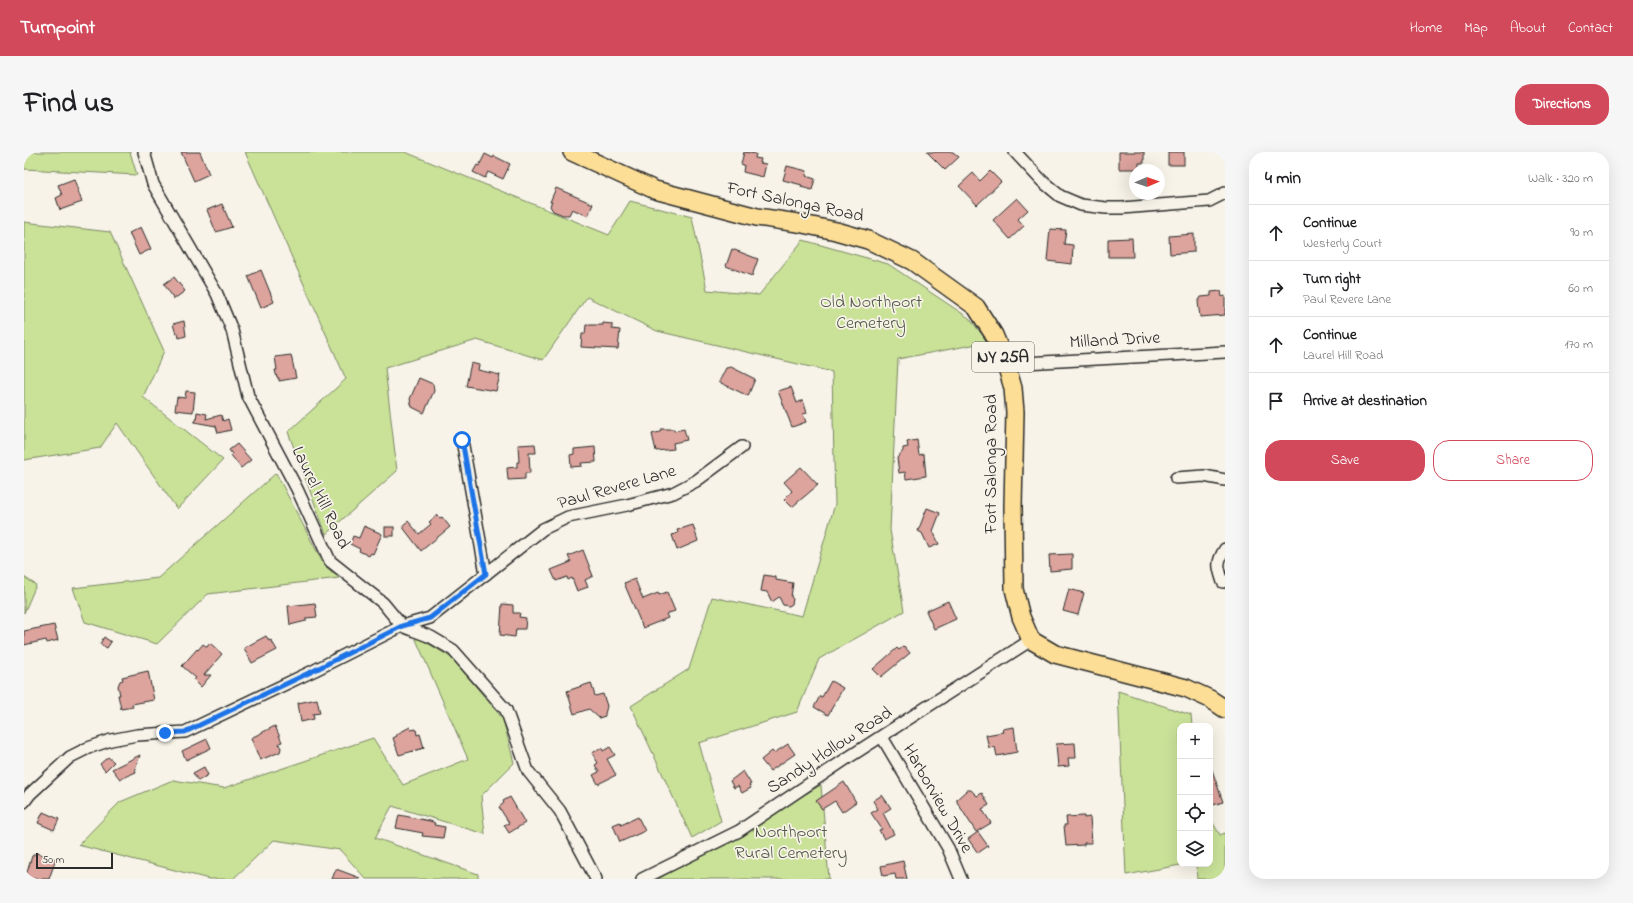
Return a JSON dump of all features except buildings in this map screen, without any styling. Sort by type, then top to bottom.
[{"type":"main road","name":"Fort Salonga Road","points":[[572,152],[655,190],[757,218],[798,223],[868,240],[912,261],[976,307],[994,335],[1006,364],[1013,388],[1015,412],[1013,507],[1014,589],[1021,616],[1031,640]]},
{"type":"main road","points":[[1031,640],[1055,654],[1186,688],[1210,699],[1225,709]]},
{"type":"street","name":"Laurel Hill Road","points":[[144,152],[153,184],[217,294],[232,330],[248,396],[297,489],[330,561],[383,603],[402,626]]},
{"type":"street","points":[[1015,152],[1042,181],[1060,196],[1081,205],[1122,208],[1209,201],[1225,193]]},
{"type":"street","name":"Milland Drive","points":[[1006,364],[1225,352]]},
{"type":"street","points":[[462,440],[486,574]]},
{"type":"street","name":"Paul Revere Lane","points":[[402,626],[430,618],[543,529],[568,517],[627,505],[673,492],[696,481],[742,447]]},
{"type":"street","points":[[1176,478],[1204,476],[1225,480]]},
{"type":"street","points":[[1223,582],[1218,565],[1219,558],[1225,549]]},
{"type":"street","points":[[24,802],[30,794],[70,757],[88,748],[111,740],[137,735],[185,732],[315,670],[402,626],[431,637],[453,650],[506,710],[528,771],[560,811],[596,879]]},
{"type":"street","name":"Sandy Hollow Road","points":[[642,879],[739,830],[769,812],[820,776],[1031,640]]},
{"type":"street","name":"Harborview Drive","points":[[882,737],[948,848],[961,879]]},
{"type":"green space","points":[[24,152],[130,152],[137,175],[24,169]]},
{"type":"green space","name":"Old Northport Cemetery","points":[[245,152],[405,152],[609,235],[630,201],[692,217],[707,290],[759,295],[803,240],[888,264],[969,318],[988,342],[898,359],[890,530],[904,611],[819,659],[797,712],[699,743],[721,821],[692,838],[631,706],[689,669],[712,597],[802,616],[835,504],[832,372],[657,331],[587,297],[543,360],[477,340],[385,368],[397,471],[326,534],[288,432],[346,379]]},
{"type":"green space","points":[[24,222],[110,232],[164,351],[143,397],[223,460],[177,509],[117,423],[100,448],[24,460]]},
{"type":"green space","points":[[276,473],[324,565],[339,578],[208,594],[157,644],[85,622],[73,588],[158,578]]},
{"type":"green space","points":[[24,577],[36,585],[24,613]]},
{"type":"green space","points":[[414,635],[452,658],[503,719],[514,763],[481,796],[485,834],[392,806],[375,838],[478,874],[478,879],[366,879],[340,850],[274,840],[233,879],[209,879],[78,845],[120,802],[173,780],[224,788],[373,738],[403,785],[468,759]]},
{"type":"green space","points":[[1118,691],[1191,715],[1192,723],[1177,723],[1177,866],[1126,875]]},
{"type":"green space","name":"Northport Rural Cemetery","points":[[821,785],[829,879],[658,879]]},
{"type":"green space","points":[[1213,823],[1220,835],[1225,833],[1225,879],[1197,879],[1196,867],[1213,867]]},
{"type":"route","points":[[165,733],[185,732],[245,702],[315,670],[402,626],[430,618],[486,574],[462,440]]}]
